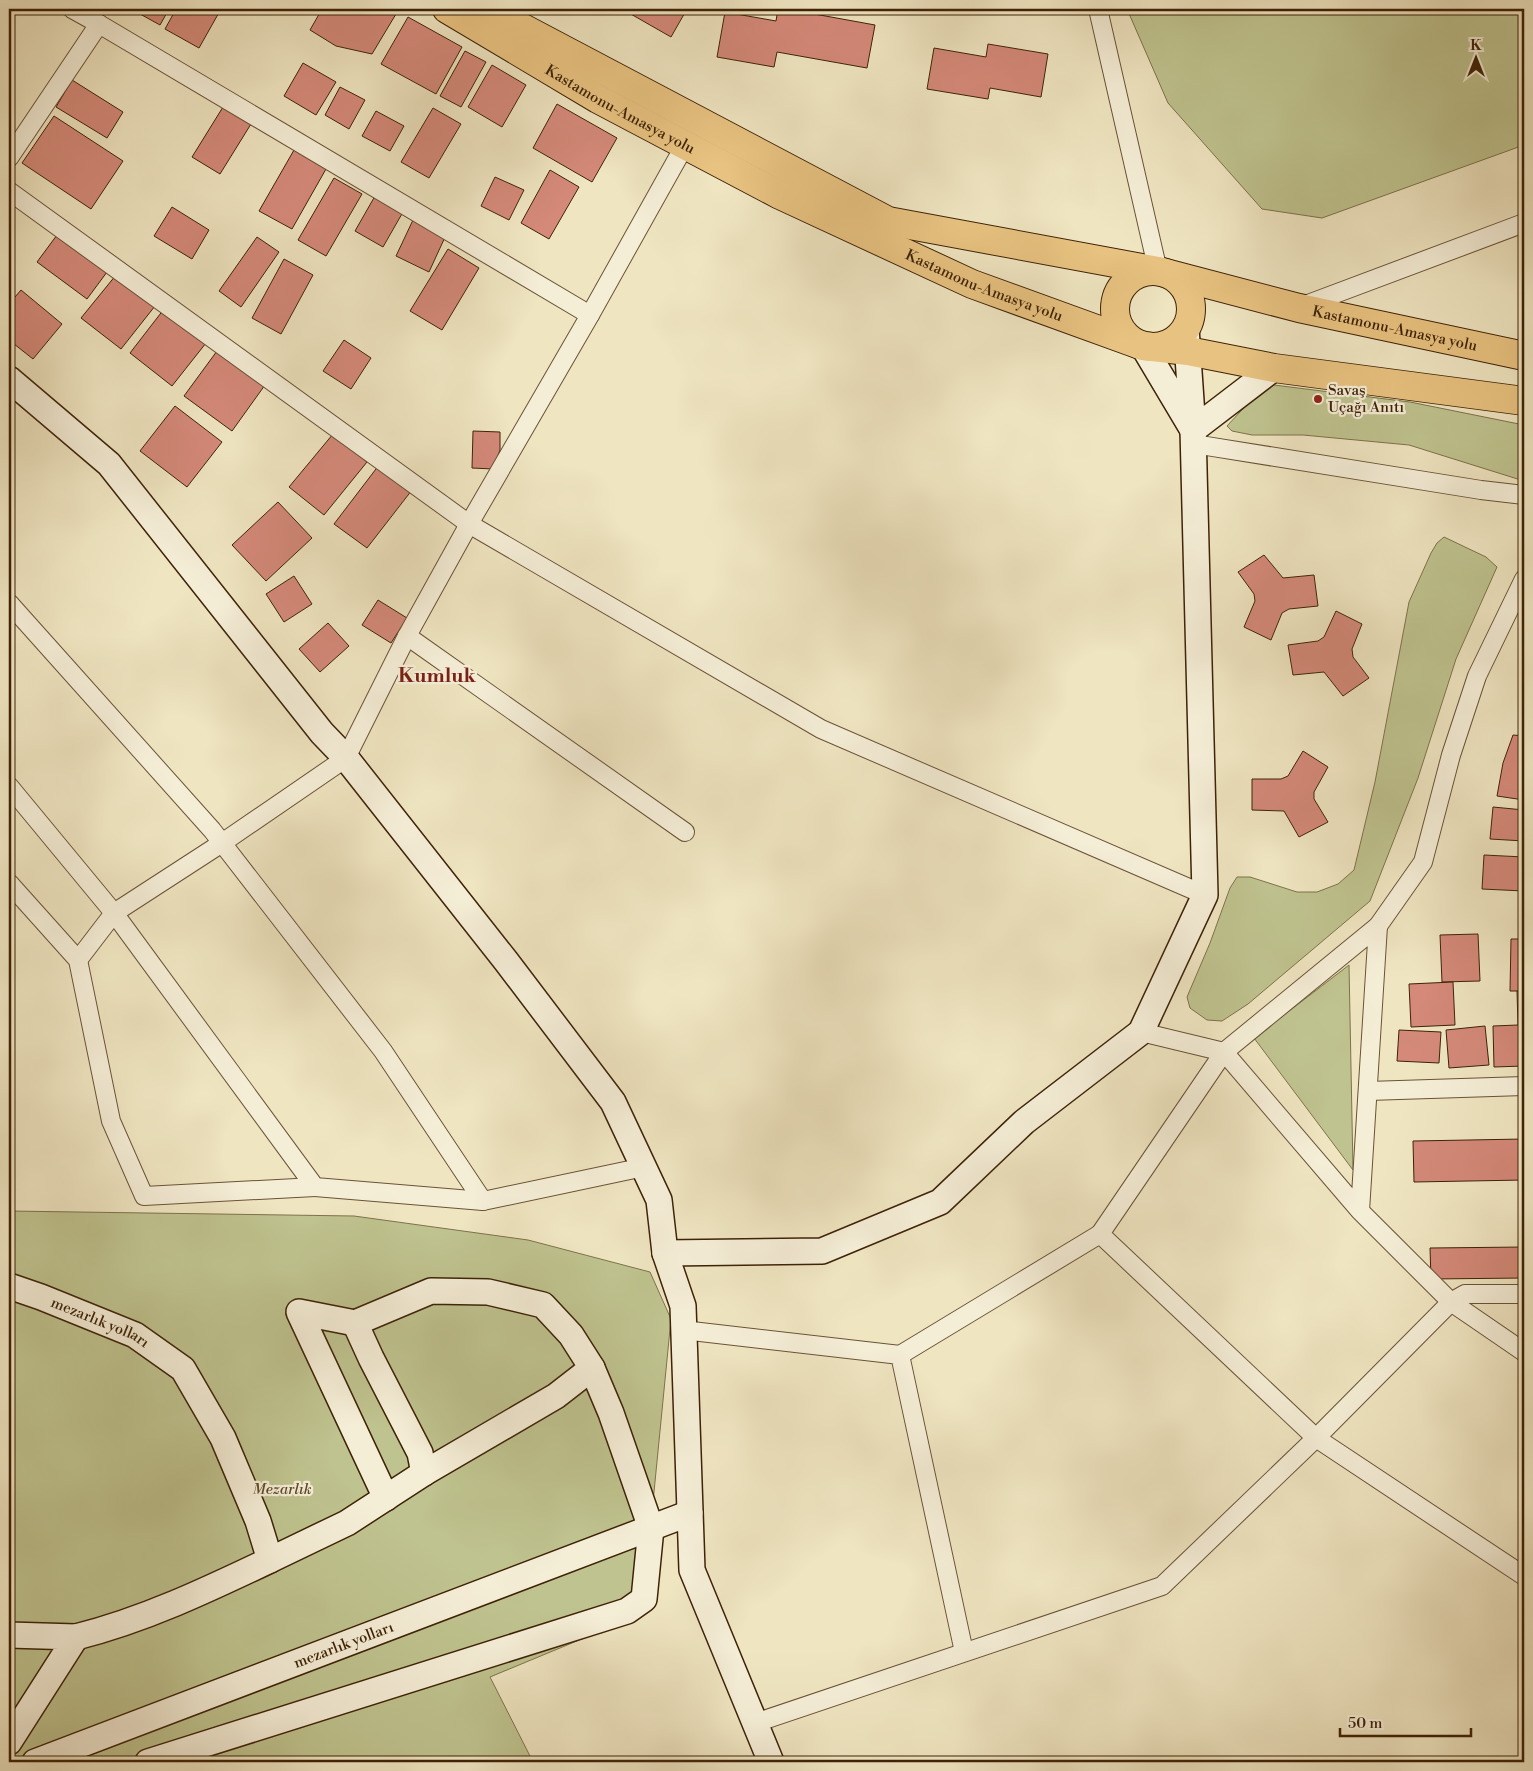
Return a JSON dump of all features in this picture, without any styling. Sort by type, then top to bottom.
[{"type":"main road","points":[[446,9],[488,22]]},
{"type":"main road","name":"Kastamonu-Amasya yolu","points":[[488,22],[598,99],[780,195],[972,284],[1143,346]]},
{"type":"main road","name":"Kastamonu-Amasya yolu","points":[[488,22],[888,221],[1158,271],[1298,308],[1524,356]]},
{"type":"main road","points":[[1187,340],[1191,304],[1188,292],[1180,281],[1170,274],[1158,271],[1145,271],[1133,276],[1123,284],[1117,295],[1114,308],[1116,320],[1122,332],[1131,341],[1143,346],[1155,347],[1168,344],[1178,338],[1274,368],[1524,401]]},
{"type":"street","points":[[72,9],[590,315]]},
{"type":"street","points":[[1098,9],[1158,271]]},
{"type":"street","points":[[9,158],[99,24]]},
{"type":"street","points":[[78,960],[114,913],[222,843],[346,758],[407,636],[469,524],[685,146]]},
{"type":"street","points":[[9,192],[469,524],[821,729],[1205,896]]},
{"type":"street","points":[[1298,308],[1524,223]]},
{"type":"street","points":[[665,1253],[822,1251],[940,1202],[1024,1122],[1141,1032],[1205,896],[1194,437],[1187,340]]},
{"type":"street","points":[[1143,346],[1194,437]]},
{"type":"street","points":[[1194,437],[1274,368]]},
{"type":"street","points":[[9,379],[109,464],[322,733],[346,758],[506,961],[613,1102],[659,1200],[665,1253],[683,1318],[692,1570],[772,1762]]},
{"type":"street","points":[[1194,437],[1481,490],[1524,495]]},
{"type":"street","points":[[683,1318],[900,1355],[1100,1234],[1224,1052],[1378,926],[1423,862],[1451,755],[1477,676],[1524,580]]},
{"type":"street","points":[[9,603],[222,843],[383,1051],[483,1201]]},
{"type":"street","points":[[407,636],[685,832]]},
{"type":"street","points":[[9,786],[114,913],[315,1187]]},
{"type":"street","points":[[9,883],[78,960],[111,1121],[144,1196],[315,1187],[483,1201],[644,1167]]},
{"type":"street","points":[[1360,1211],[1378,926]]},
{"type":"street","points":[[1141,1032],[1224,1052],[1360,1211],[1451,1302],[1524,1352]]},
{"type":"street","points":[[1368,1092],[1524,1086]]},
{"type":"street","points":[[1100,1234],[1316,1438],[1524,1576]]},
{"type":"street","name":"mezarlık yolları","points":[[9,1286],[135,1334],[184,1369],[223,1438],[258,1521],[270,1560]]},
{"type":"street","points":[[148,1762],[627,1611],[644,1599],[651,1528],[611,1413],[592,1368],[571,1335],[543,1306],[488,1292],[430,1291],[355,1323],[299,1312],[386,1498]]},
{"type":"street","points":[[755,1723],[1162,1586],[1316,1438],[1451,1302],[1465,1294],[1524,1294]]},
{"type":"street","points":[[355,1323],[420,1453],[424,1473]]},
{"type":"street","points":[[900,1355],[964,1652]]},
{"type":"street","points":[[9,1636],[76,1637],[112,1628],[182,1601],[347,1523],[424,1473],[556,1396],[592,1368]]},
{"type":"street","name":"mezarlık yolları","points":[[35,1762],[690,1513]]},
{"type":"street","points":[[9,1742],[76,1637]]},
{"type":"green space","points":[[1127,9],[1524,9],[1524,145],[1322,218],[1262,209],[1168,103]]},
{"type":"green space","points":[[1266,384],[1410,402],[1524,425],[1524,481],[1409,445],[1303,435],[1252,435],[1232,431],[1227,426]]},
{"type":"green space","points":[[1444,537],[1486,557],[1497,567],[1456,659],[1418,778],[1370,901],[1248,1004],[1222,1021],[1207,1020],[1190,1008],[1187,997],[1210,943],[1230,888],[1237,877],[1250,877],[1297,892],[1317,892],[1338,884],[1354,870],[1375,782],[1409,602],[1431,553],[1437,543]]},
{"type":"green space","points":[[1349,965],[1353,1170],[1254,1038]]},
{"type":"green space","name":"Mezarlık","points":[[9,1211],[354,1216],[528,1240],[650,1272],[671,1319],[642,1614],[490,1677],[533,1762],[9,1762]]},
{"type":"building","points":[[131,9],[169,9],[160,25]]},
{"type":"building","points":[[176,9],[221,9],[199,48],[165,29]]},
{"type":"building","points":[[322,9],[399,9],[372,54],[336,46],[310,30]]},
{"type":"building","points":[[622,9],[687,9],[671,37]]},
{"type":"building","points":[[778,9],[875,25],[867,68],[777,52],[774,67],[717,57],[725,12],[776,21]]},
{"type":"building","points":[[408,17],[462,47],[436,94],[381,64]]},
{"type":"building","points":[[988,44],[1048,54],[1041,97],[990,88],[988,99],[927,89],[934,48],[986,57]]},
{"type":"building","points":[[465,51],[486,62],[461,107],[440,96]]},
{"type":"building","points":[[303,63],[336,82],[316,115],[284,96]]},
{"type":"building","points":[[492,65],[526,85],[502,127],[468,107]]},
{"type":"building","points":[[72,80],[123,112],[107,138],[56,107]]},
{"type":"building","points":[[340,87],[365,100],[349,129],[325,115]]},
{"type":"building","points":[[557,104],[617,138],[592,182],[533,148]]},
{"type":"building","points":[[223,107],[251,124],[220,174],[192,157]]},
{"type":"building","points":[[433,108],[461,124],[429,178],[401,162]]},
{"type":"building","points":[[376,111],[404,126],[390,151],[362,136]]},
{"type":"building","points":[[54,116],[123,161],[91,209],[22,163]]},
{"type":"building","points":[[294,150],[326,169],[292,229],[259,211]]},
{"type":"building","points":[[550,170],[579,187],[549,239],[521,223]]},
{"type":"building","points":[[495,177],[524,190],[509,220],[481,206]]},
{"type":"building","points":[[334,178],[362,194],[326,256],[298,240]]},
{"type":"building","points":[[375,196],[403,212],[383,247],[355,231]]},
{"type":"building","points":[[172,207],[209,230],[192,259],[154,236]]},
{"type":"building","points":[[413,220],[446,235],[429,272],[396,256]]},
{"type":"building","points":[[57,235],[107,272],[87,299],[37,262]]},
{"type":"building","points":[[257,237],[279,252],[241,307],[219,291]]},
{"type":"building","points":[[448,249],[479,268],[442,330],[410,311]]},
{"type":"building","points":[[284,259],[313,275],[281,334],[252,318]]},
{"type":"building","points":[[1524,259],[1524,293],[1520,292]]},
{"type":"building","points":[[116,275],[155,306],[121,349],[81,318]]},
{"type":"building","points":[[21,290],[62,324],[33,359],[9,340],[9,304]]},
{"type":"building","points":[[164,309],[206,343],[172,386],[130,353]]},
{"type":"building","points":[[344,340],[371,358],[351,389],[323,371]]},
{"type":"building","points":[[217,351],[265,385],[232,431],[184,396]]},
{"type":"building","points":[[175,406],[222,442],[187,487],[140,451]]},
{"type":"building","points":[[473,431],[500,432],[500,450],[493,469],[472,468]]},
{"type":"building","points":[[333,434],[367,462],[324,515],[289,487]]},
{"type":"building","points":[[379,465],[412,490],[367,548],[334,524]]},
{"type":"building","points":[[278,502],[312,538],[266,581],[232,545]]},
{"type":"building","points":[[1264,555],[1283,578],[1314,575],[1318,606],[1289,609],[1282,613],[1271,640],[1244,627],[1255,601],[1254,594],[1238,572]]},
{"type":"building","points":[[294,576],[312,604],[284,622],[266,594]]},
{"type":"building","points":[[378,600],[407,618],[391,643],[362,625]]},
{"type":"building","points":[[1336,611],[1362,624],[1352,649],[1353,657],[1369,678],[1343,696],[1324,672],[1293,675],[1288,645],[1318,641],[1324,637]]},
{"type":"building","points":[[328,623],[349,646],[320,672],[299,649]]},
{"type":"building","points":[[1524,690],[1524,722],[1522,722]]},
{"type":"building","points":[[1513,735],[1524,736],[1524,800],[1497,796],[1503,763]]},
{"type":"building","points":[[1303,751],[1328,767],[1314,792],[1314,799],[1328,822],[1299,837],[1284,811],[1252,810],[1252,779],[1281,779],[1288,776]]},
{"type":"building","points":[[1493,807],[1524,810],[1524,841],[1490,839]]},
{"type":"building","points":[[1484,855],[1524,857],[1524,891],[1482,889]]},
{"type":"building","points":[[1478,934],[1480,981],[1442,982],[1440,935]]},
{"type":"building","points":[[1511,939],[1524,939],[1524,991],[1510,991]]},
{"type":"building","points":[[1453,982],[1455,1025],[1411,1027],[1409,984]]},
{"type":"building","points":[[1517,991],[1524,991],[1524,1025],[1518,1025]]},
{"type":"building","points":[[1524,1025],[1524,1066],[1494,1067],[1493,1026]]},
{"type":"building","points":[[1485,1026],[1489,1065],[1449,1068],[1446,1030]]},
{"type":"building","points":[[1399,1030],[1441,1032],[1439,1063],[1397,1061]]},
{"type":"building","points":[[1524,1139],[1524,1180],[1414,1182],[1413,1141]]},
{"type":"building","points":[[1524,1247],[1524,1278],[1431,1279],[1430,1248]]},
{"type":"place","name":"Savaş Uçağı Anıtı","points":[[1318,399]]},
{"type":"district","name":"Kumluk","points":[[437,675]]}]
